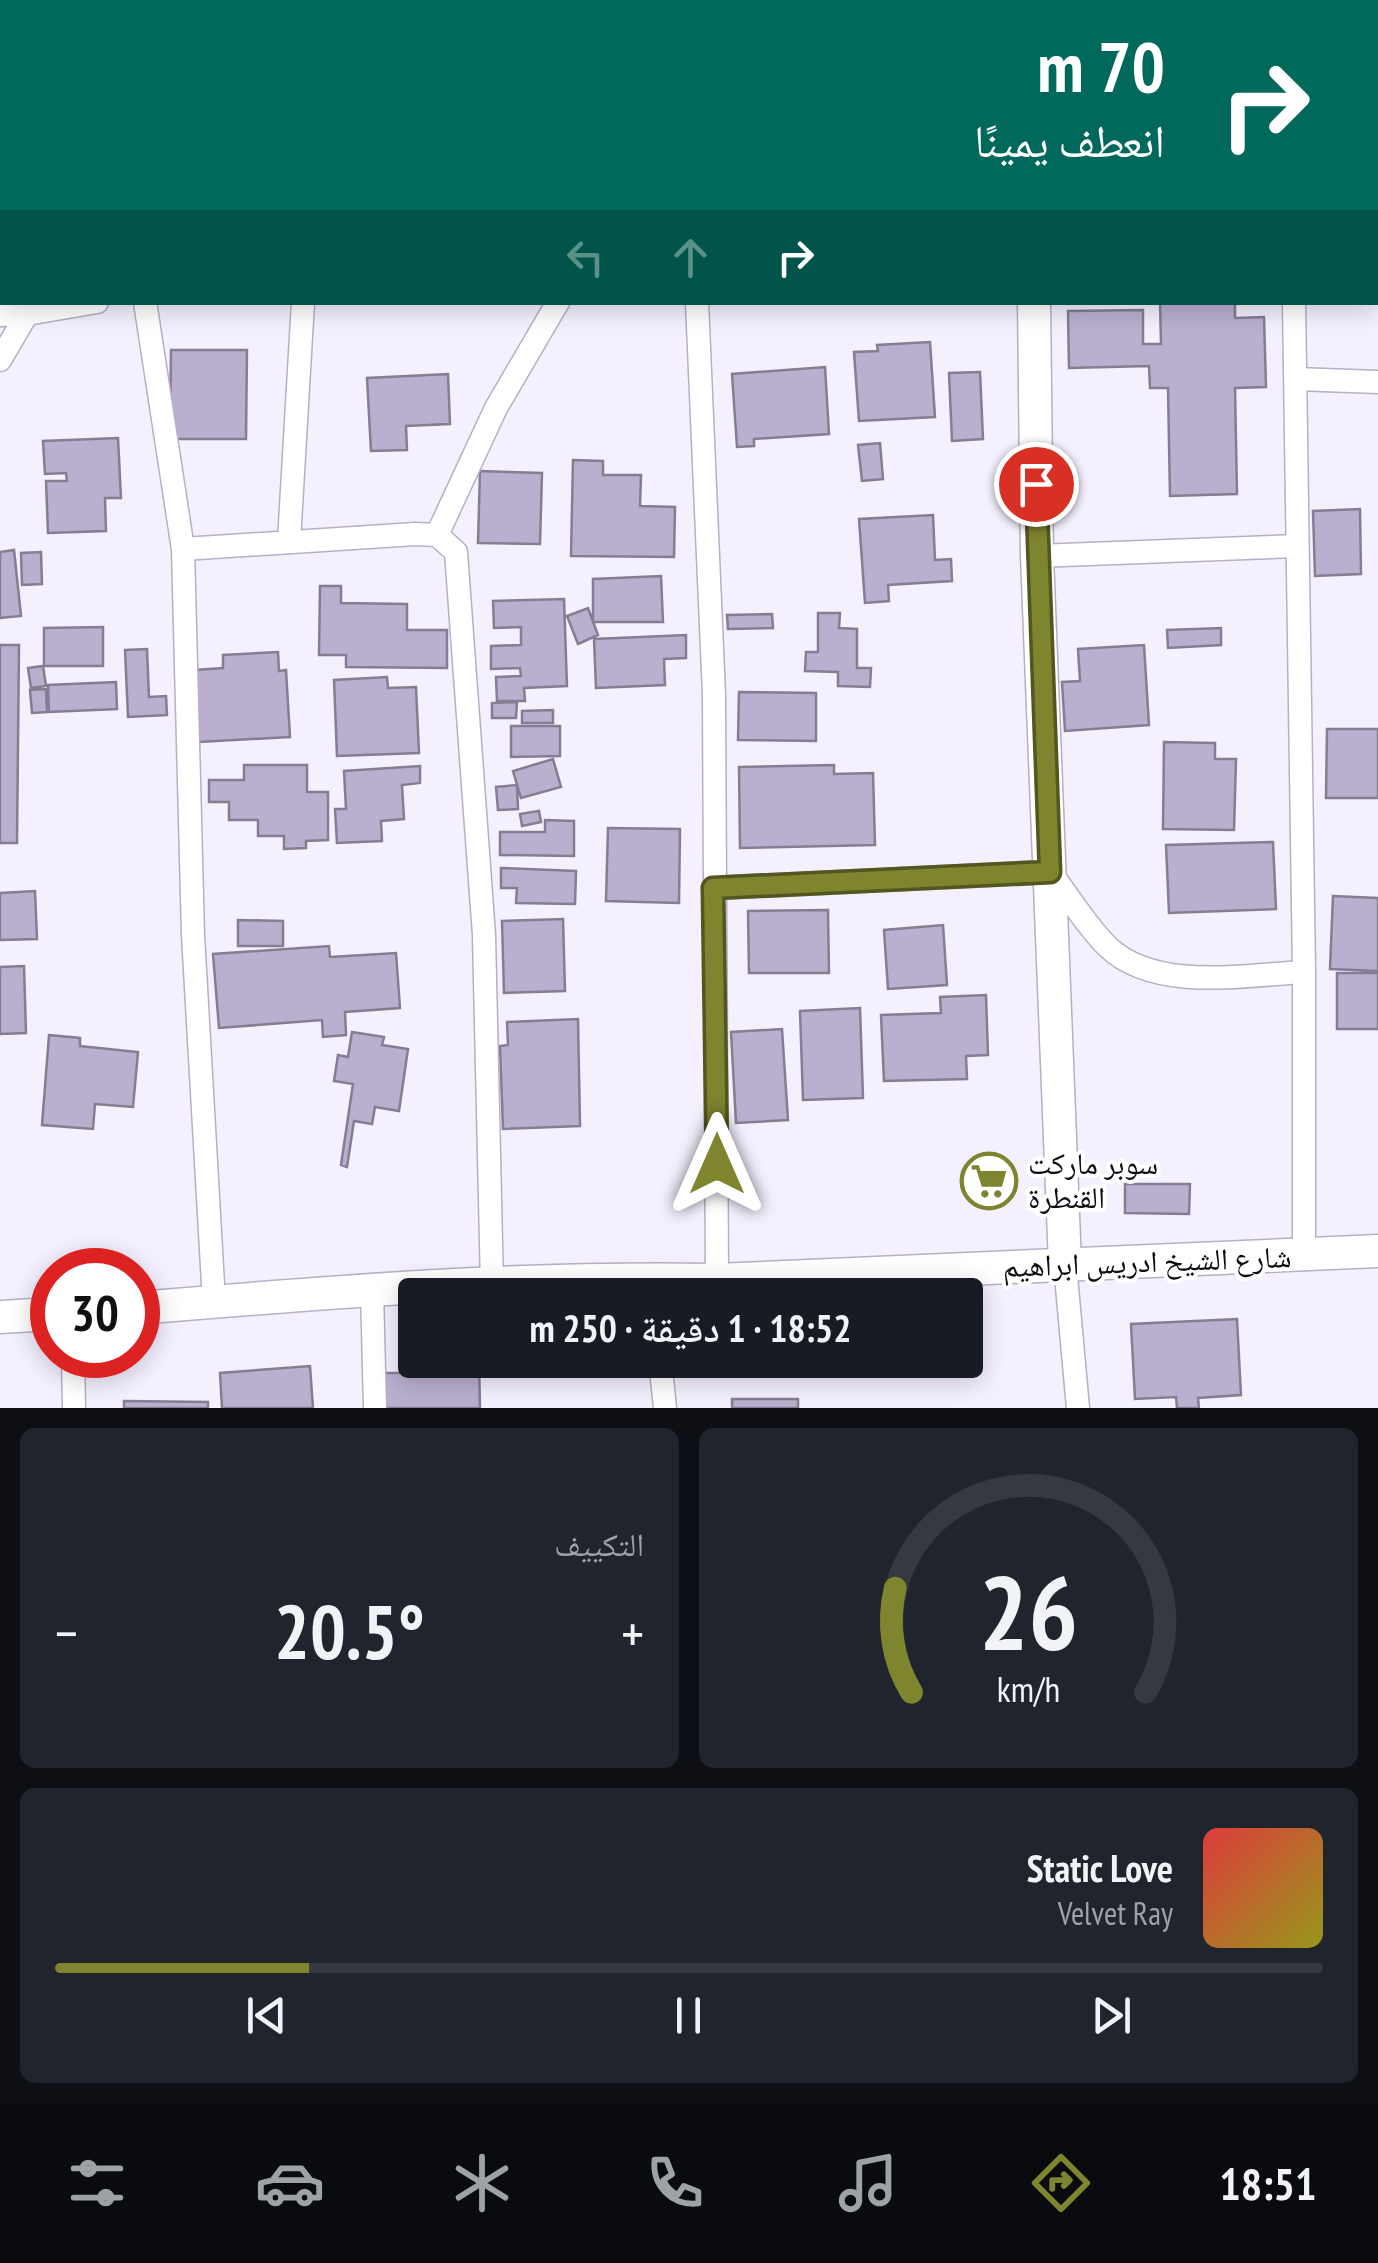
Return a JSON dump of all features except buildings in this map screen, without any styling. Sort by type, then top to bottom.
[{"type":"street","points":[[0,315],[62,305]]},
{"type":"street","points":[[145,305],[183,548],[193,935],[214,1302]]},
{"type":"street","points":[[289,541],[303,305]]},
{"type":"street","points":[[437,535],[496,408],[556,305]]},
{"type":"street","points":[[697,305],[714,694],[718,1278]]},
{"type":"street","points":[[1034,305],[1038,556],[1065,1265],[1078,1408]]},
{"type":"street","points":[[1294,305],[1304,1255]]},
{"type":"street","points":[[0,360],[26,308]]},
{"type":"street","points":[[1296,380],[1378,382]]},
{"type":"street","points":[[183,548],[437,535],[456,552],[484,935],[492,1278]]},
{"type":"street","points":[[1038,556],[1296,546]]},
{"type":"street","points":[[713,888],[1050,872]]},
{"type":"street","points":[[1050,872],[1109,948],[1153,972],[1190,978],[1304,972]]},
{"type":"street","name":"شارع الشيخ ادريس ابراهيم","points":[[764,1278],[1378,1251]]},
{"type":"street","name":"شارع الشيخ ادريس ابراهيم","points":[[160,1306],[398,1289]]},
{"type":"street","points":[[372,1290],[376,1408]]},
{"type":"street","points":[[0,1317],[30,1315]]},
{"type":"street","points":[[73,1378],[74,1408]]},
{"type":"street","points":[[662,1378],[665,1408]]},
{"type":"place","name":"سوبر ماركت القنطرة","points":[[989,1181]]},
{"type":"route","points":[[717,1164],[713,888],[1050,872],[1036,484]]}]
